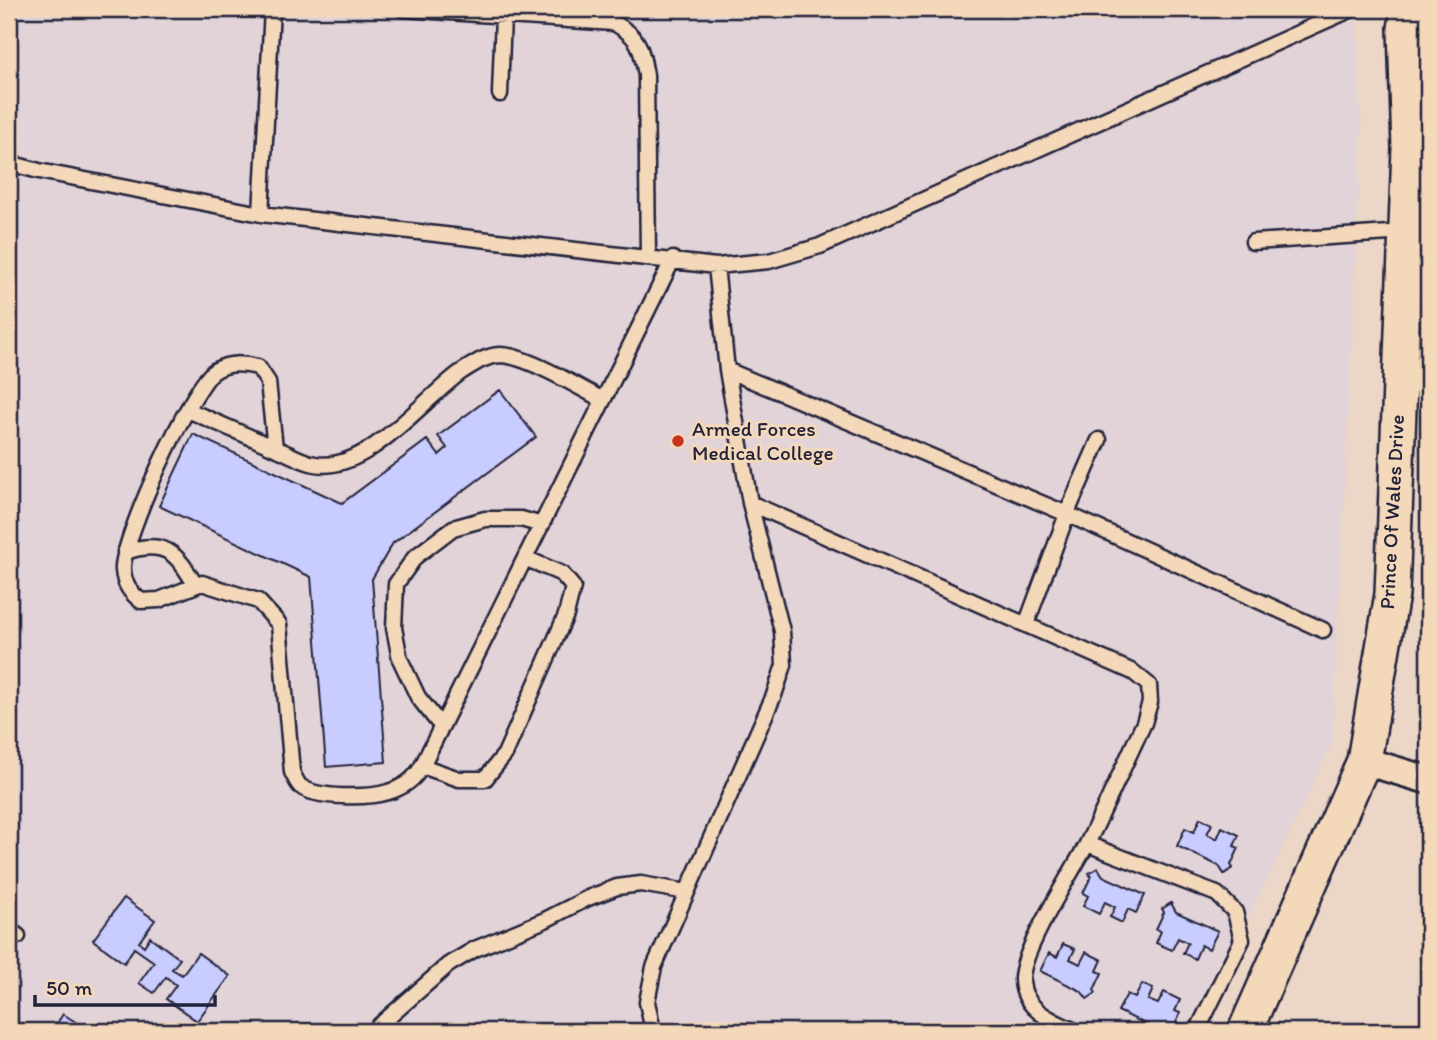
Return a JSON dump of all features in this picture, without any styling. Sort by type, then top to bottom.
[{"type":"street","name":"Prince Of Wales Drive","points":[[1245,1031],[1364,761],[1392,594],[1405,232],[1418,150],[1405,42],[1408,9]]},
{"type":"street","points":[[1364,761],[1428,780]]},
{"type":"lane","points":[[261,214],[272,9]]},
{"type":"lane","points":[[403,9],[614,23],[629,31],[641,48],[646,75],[648,257]]},
{"type":"lane","points":[[9,163],[261,214],[716,266],[769,261],[820,246],[1352,9]]},
{"type":"lane","points":[[500,94],[503,16]]},
{"type":"lane","points":[[1253,243],[1405,232]]},
{"type":"lane","points":[[275,448],[268,382],[258,367],[235,363],[214,370],[173,436],[128,537],[122,569],[129,591],[141,601],[159,600],[202,583],[258,601],[279,624],[292,772],[300,786],[321,794],[360,796],[387,793],[407,784],[422,766],[673,259]]},
{"type":"lane","points":[[653,1031],[647,1002],[654,967],[774,695],[784,665],[782,631],[750,503],[727,370],[716,266]]},
{"type":"lane","points":[[188,410],[313,464],[333,465],[362,454],[446,384],[483,358],[502,355],[535,365],[603,400]]},
{"type":"lane","points":[[727,370],[1066,514],[1323,629]]},
{"type":"lane","points":[[1026,625],[1066,514],[1099,440]]},
{"type":"lane","points":[[750,503],[1133,672],[1149,685],[1150,702],[1144,723],[1087,844],[1030,948],[1022,979],[1029,1003],[1051,1021],[1076,1031]]},
{"type":"lane","points":[[442,726],[418,697],[400,659],[394,628],[396,584],[415,557],[453,528],[485,519],[521,519],[542,525]]},
{"type":"lane","points":[[125,552],[143,546],[176,555],[195,586]]},
{"type":"lane","points":[[422,766],[459,779],[485,779],[505,754],[566,615],[573,587],[562,574],[525,558]]},
{"type":"lane","points":[[1087,844],[1217,894],[1235,912],[1242,940],[1197,1031]]},
{"type":"lane","points":[[373,1031],[448,965],[475,949],[545,920],[587,898],[617,887],[641,884],[687,892]]},
{"type":"shaded area","name":"Armed Forces Medical College","points":[[9,9],[1356,9],[1361,137],[1332,744],[1194,1031],[9,1031]]},
{"type":"building","points":[[500,390],[536,437],[393,543],[372,579],[386,762],[326,767],[311,577],[159,506],[193,434],[342,503],[427,440],[439,455],[447,448],[438,436]]},
{"type":"building","points":[[1200,818],[1212,824],[1207,834],[1217,839],[1222,827],[1239,835],[1234,846],[1239,848],[1231,865],[1233,868],[1224,874],[1219,866],[1177,846],[1185,828],[1194,832]]},
{"type":"building","points":[[1098,868],[1103,876],[1145,895],[1136,913],[1128,909],[1122,923],[1110,917],[1115,907],[1105,902],[1099,914],[1083,906],[1088,896],[1083,893],[1091,877],[1089,873]]},
{"type":"building","points":[[124,898],[155,920],[139,942],[144,946],[150,937],[180,959],[172,969],[182,975],[198,953],[230,976],[197,1021],[166,999],[176,985],[166,977],[154,993],[139,983],[154,962],[134,948],[124,963],[93,940]]},
{"type":"building","points":[[1171,903],[1176,912],[1218,931],[1209,949],[1201,945],[1195,959],[1183,953],[1188,943],[1178,938],[1172,950],[1156,943],[1161,931],[1156,929],[1164,912],[1162,909]]},
{"type":"building","points":[[1063,944],[1075,949],[1070,959],[1080,964],[1086,952],[1102,960],[1097,971],[1102,973],[1094,990],[1096,993],[1087,999],[1081,991],[1040,971],[1049,953],[1057,957]]},
{"type":"building","points":[[1142,984],[1153,989],[1148,1000],[1158,1004],[1164,992],[1180,1000],[1175,1011],[1180,1013],[1173,1031],[1160,1031],[1118,1011],[1127,994],[1135,998]]},
{"type":"building","points":[[63,1014],[90,1031],[52,1031]]},
{"type":"place","name":"Armed Forces Medical College","points":[[678,441]]}]
